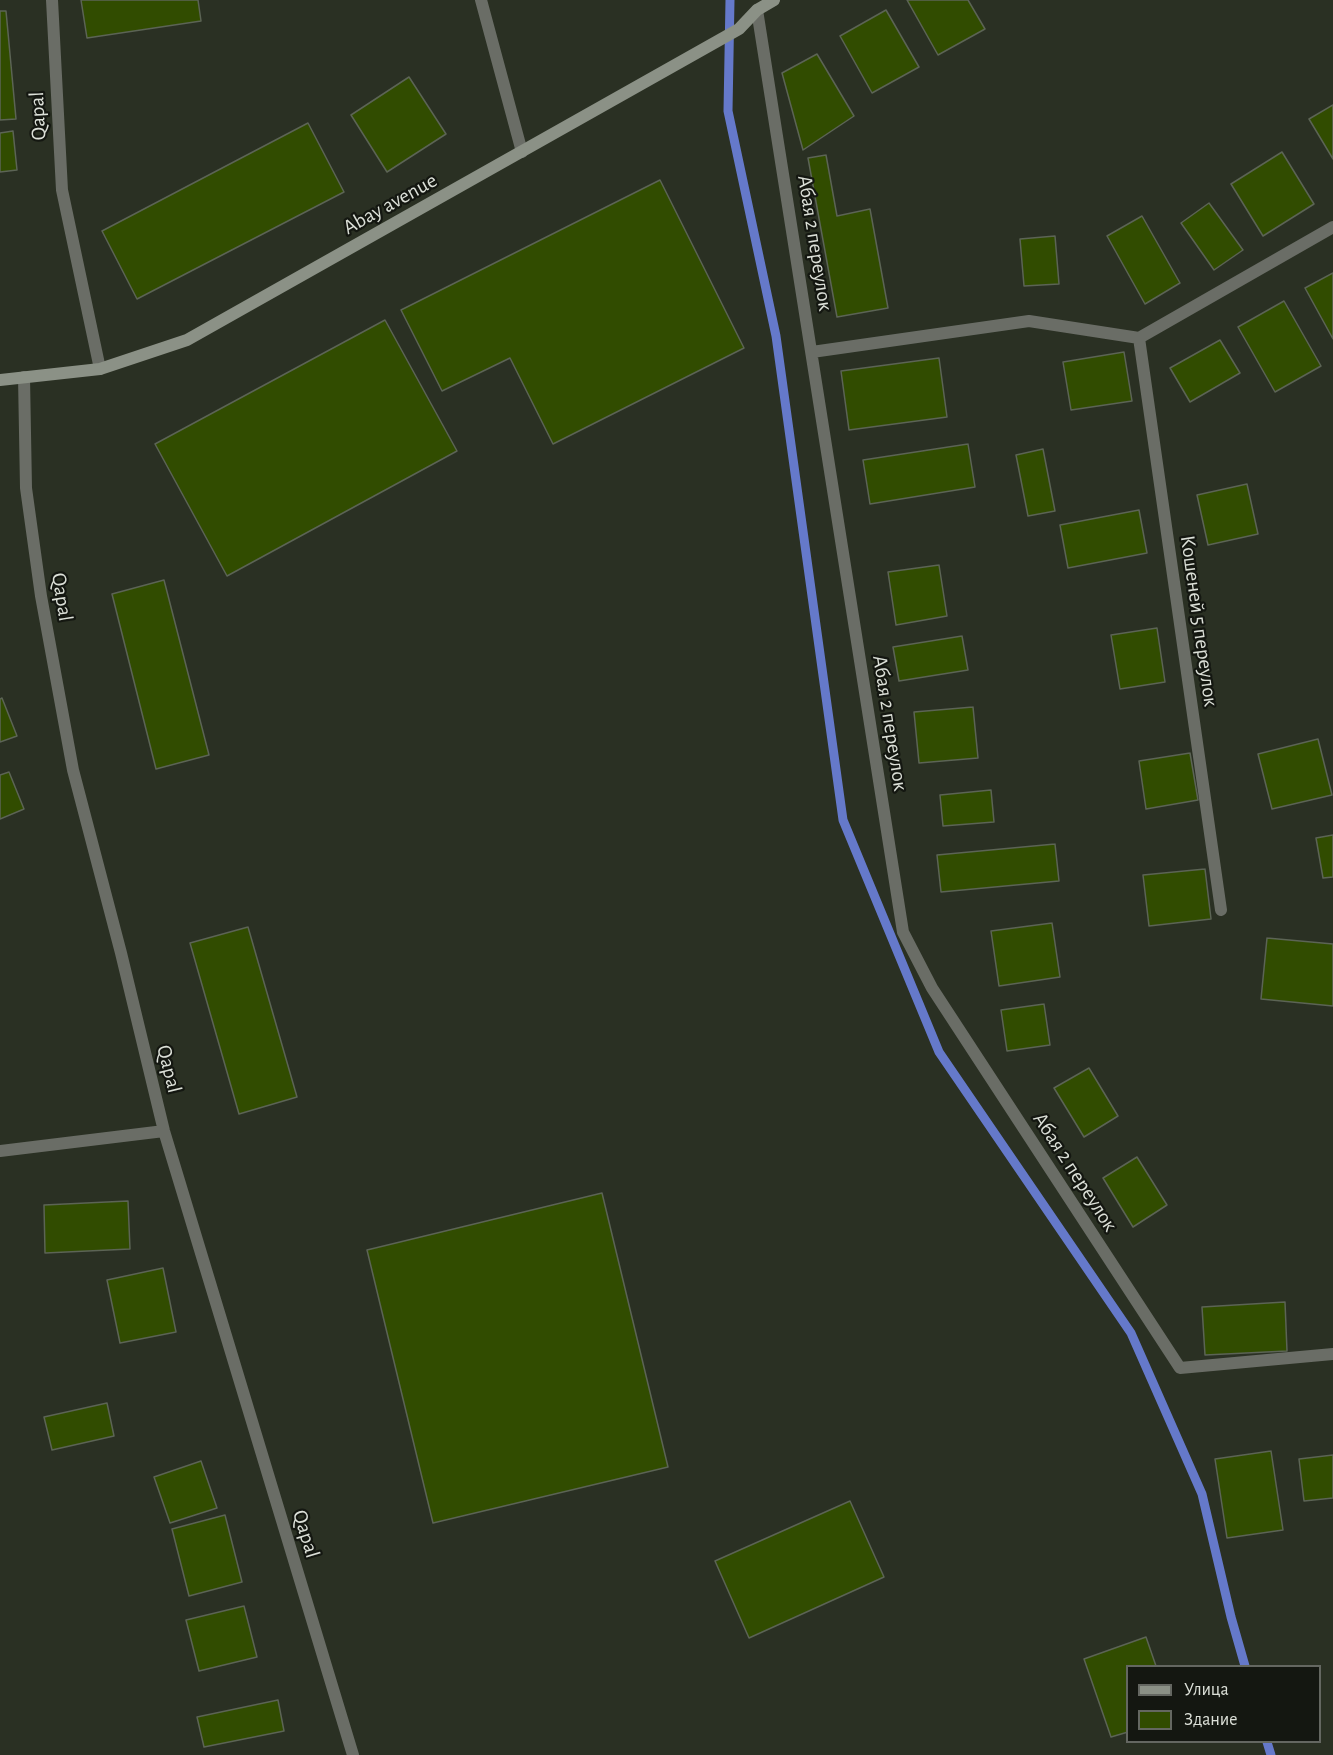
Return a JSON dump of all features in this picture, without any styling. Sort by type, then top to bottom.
[{"type":"main road","name":"Abay avenue","points":[[0,380],[100,369],[187,340],[739,29],[758,10],[774,0]]},
{"type":"street","name":"Qapal","points":[[52,0],[62,190],[100,369]]},
{"type":"street","points":[[481,0],[522,152]]},
{"type":"street","name":"Абая 2 переулок","points":[[758,10],[903,932],[932,988],[1180,1368],[1333,1354]]},
{"type":"street","points":[[812,352],[1029,321],[1139,338],[1333,226]]},
{"type":"street","name":"Кошеней 5 переулок","points":[[1139,338],[1221,910]]},
{"type":"street","name":"Qapal","points":[[24,377],[26,488],[41,596],[73,770],[121,953],[164,1131],[353,1755]]},
{"type":"street","points":[[0,1150],[164,1131]]},
{"type":"building","points":[[81,0],[198,0],[201,21],[87,38]]},
{"type":"building","points":[[907,0],[968,0],[985,29],[938,55]]},
{"type":"building","points":[[886,10],[919,67],[872,93],[840,36]]},
{"type":"building","points":[[0,11],[6,11],[16,119],[0,120]]},
{"type":"building","points":[[817,54],[854,116],[803,150],[782,73]]},
{"type":"building","points":[[409,77],[446,134],[387,172],[351,115]]},
{"type":"building","points":[[1333,105],[1333,159],[1309,119]]},
{"type":"building","points":[[308,123],[344,192],[137,299],[102,231]]},
{"type":"building","points":[[13,131],[17,170],[0,172],[0,133]]},
{"type":"building","points":[[1282,152],[1314,204],[1263,236],[1231,184]]},
{"type":"building","points":[[826,155],[837,216],[870,209],[888,308],[837,317],[808,158]]},
{"type":"building","points":[[660,180],[744,348],[553,444],[510,358],[442,391],[401,310]]},
{"type":"building","points":[[1209,203],[1243,250],[1214,270],[1181,223]]},
{"type":"building","points":[[1142,216],[1180,283],[1145,304],[1107,236]]},
{"type":"building","points":[[1055,236],[1059,284],[1024,286],[1020,239]]},
{"type":"building","points":[[1333,273],[1333,339],[1305,288]]},
{"type":"building","points":[[1284,301],[1321,366],[1275,392],[1238,327]]},
{"type":"building","points":[[385,320],[457,451],[227,576],[155,444]]},
{"type":"building","points":[[1220,340],[1240,373],[1190,402],[1170,368]]},
{"type":"building","points":[[1124,352],[1132,401],[1071,410],[1063,362]]},
{"type":"building","points":[[939,358],[947,417],[849,430],[841,371]]},
{"type":"building","points":[[968,444],[975,487],[870,504],[863,460]]},
{"type":"building","points":[[1043,449],[1055,511],[1028,516],[1016,455]]},
{"type":"building","points":[[1247,484],[1258,534],[1208,545],[1197,495]]},
{"type":"building","points":[[1139,510],[1147,553],[1068,568],[1060,525]]},
{"type":"building","points":[[939,565],[947,616],[896,625],[888,572]]},
{"type":"building","points":[[164,580],[209,755],[156,769],[112,594]]},
{"type":"building","points":[[1157,628],[1165,682],[1120,689],[1111,635]]},
{"type":"building","points":[[962,636],[968,670],[899,681],[893,647]]},
{"type":"building","points":[[2,698],[17,736],[0,742],[0,699]]},
{"type":"building","points":[[973,707],[978,758],[919,763],[914,712]]},
{"type":"building","points":[[1318,739],[1332,795],[1272,809],[1258,754]]},
{"type":"building","points":[[1190,753],[1198,800],[1146,809],[1139,761]]},
{"type":"building","points":[[9,772],[24,809],[0,819],[0,775]]},
{"type":"building","points":[[991,790],[994,822],[943,826],[940,795]]},
{"type":"building","points":[[1333,835],[1333,877],[1323,878],[1316,838]]},
{"type":"building","points":[[1055,844],[1059,881],[941,892],[937,855]]},
{"type":"building","points":[[1205,869],[1211,919],[1149,926],[1143,875]]},
{"type":"building","points":[[1052,923],[1060,977],[999,986],[991,931]]},
{"type":"building","points":[[248,927],[297,1097],[239,1114],[190,943]]},
{"type":"building","points":[[1267,938],[1333,944],[1333,1006],[1261,999]]},
{"type":"building","points":[[1044,1004],[1050,1045],[1007,1051],[1001,1010]]},
{"type":"building","points":[[1089,1068],[1118,1116],[1084,1137],[1054,1088]]},
{"type":"building","points":[[1137,1157],[1167,1205],[1133,1227],[1103,1178]]},
{"type":"building","points":[[602,1193],[668,1467],[433,1523],[367,1250]]},
{"type":"building","points":[[128,1201],[130,1249],[45,1253],[44,1205]]},
{"type":"building","points":[[163,1268],[176,1332],[120,1343],[107,1280]]},
{"type":"building","points":[[1285,1302],[1287,1351],[1205,1355],[1202,1307]]},
{"type":"building","points":[[107,1403],[114,1436],[52,1450],[44,1417]]},
{"type":"building","points":[[1271,1451],[1283,1530],[1227,1538],[1215,1459]]},
{"type":"building","points":[[1333,1455],[1333,1498],[1304,1501],[1299,1459]]},
{"type":"building","points":[[201,1461],[217,1508],[170,1523],[154,1477]]},
{"type":"building","points":[[850,1501],[884,1577],[749,1638],[715,1561]]},
{"type":"building","points":[[225,1515],[242,1582],[189,1596],[172,1529]]},
{"type":"building","points":[[244,1606],[257,1657],[199,1671],[186,1620]]},
{"type":"building","points":[[1146,1637],[1156,1665],[1126,1665],[1126,1733],[1111,1737],[1084,1659]]},
{"type":"building","points":[[278,1700],[284,1731],[204,1747],[197,1717]]},
{"type":"waterway","points":[[730,0],[728,111],[776,336],[843,820],[939,1052],[1131,1333],[1202,1494],[1245,1665]]},
{"type":"waterway","points":[[1267,1743],[1271,1755]]}]
